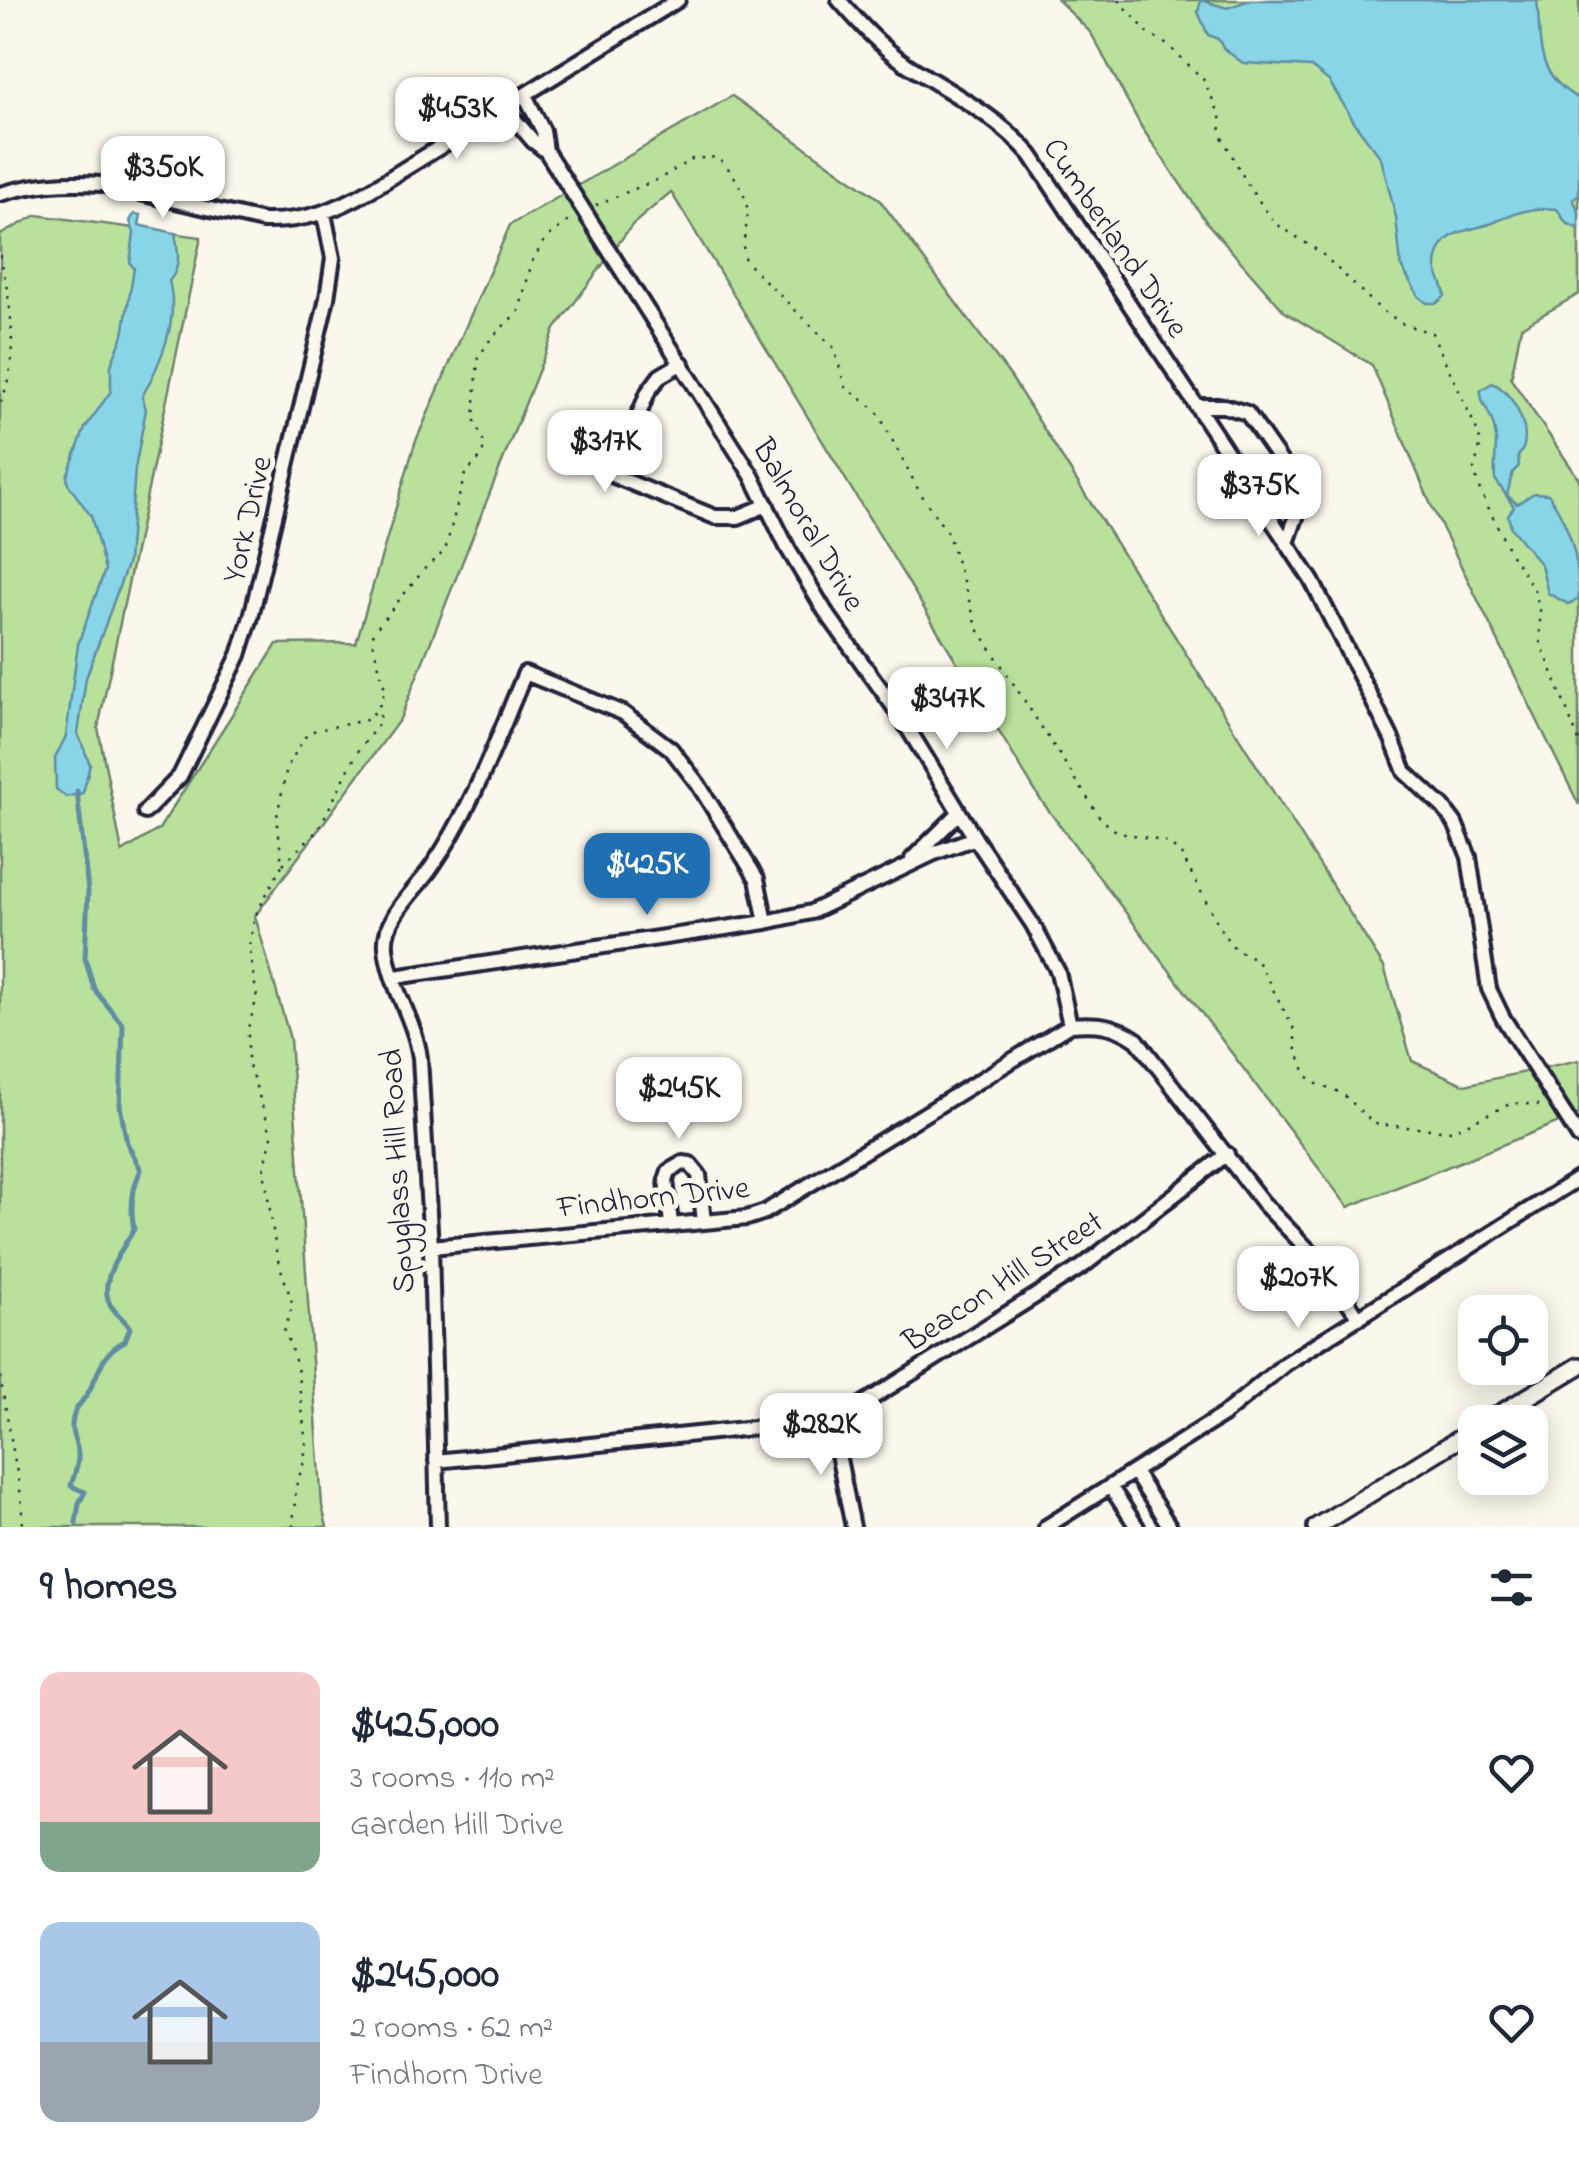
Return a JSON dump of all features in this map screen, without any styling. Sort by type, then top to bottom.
[{"type":"street","points":[[0,194],[48,182],[101,184],[263,221],[284,222],[324,214],[372,189],[678,0]]},
{"type":"street","name":"Cumberland Drive","points":[[840,0],[882,46],[980,109],[1030,154],[1312,581],[1392,739],[1404,772],[1443,807],[1464,840],[1489,989],[1579,1137]]},
{"type":"street","name":"Balmoral Drive","points":[[525,95],[543,131],[546,151]]},
{"type":"street","name":"Balmoral Drive","points":[[504,108],[546,151],[682,363],[825,611],[900,717],[1047,949],[1058,972],[1070,1025]]},
{"type":"street","name":"York Drive","points":[[145,812],[180,776],[246,636],[328,298],[332,258],[324,214]]},
{"type":"street","points":[[682,363],[660,376],[648,392],[614,476],[715,518],[738,517],[767,505]]},
{"type":"street","points":[[1197,406],[1224,406],[1247,413],[1297,485],[1300,506],[1287,543]]},
{"type":"street","name":"Spyglass Hill Road","points":[[438,1527],[430,1247],[417,1040],[386,946],[392,920],[431,869],[472,800],[525,672],[623,713],[671,749],[698,784],[756,879],[766,922]]},
{"type":"street","points":[[904,868],[959,813]]},
{"type":"street","points":[[395,978],[811,912],[975,838]]},
{"type":"street","points":[[1070,1025],[1114,1026],[1137,1040],[1263,1203],[1323,1265],[1360,1318]]},
{"type":"street","name":"Findhorn Drive","points":[[430,1247],[747,1218],[782,1204],[1070,1025]]},
{"type":"street","name":"Beacon Hill Street","points":[[436,1461],[831,1420],[1083,1266],[1227,1154]]},
{"type":"street","points":[[671,1224],[666,1180],[669,1170],[682,1163],[690,1164],[699,1175],[704,1222]]},
{"type":"street","points":[[1046,1527],[1222,1415],[1285,1364],[1579,1178]]},
{"type":"street","points":[[1514,1405],[1579,1366]]},
{"type":"street","points":[[831,1420],[853,1527]]},
{"type":"street","points":[[1316,1527],[1458,1440]]},
{"type":"street","points":[[1134,1472],[1170,1527]]},
{"type":"street","points":[[1110,1486],[1136,1527]]},
{"type":"path","points":[[1119,0],[1148,33],[1169,46],[1203,79],[1220,115],[1222,135],[1249,187],[1275,222],[1320,252],[1380,310],[1403,324],[1432,333],[1477,430],[1481,444],[1474,469],[1479,488],[1510,552],[1534,589],[1540,610],[1540,640],[1579,742]]},
{"type":"path","points":[[282,866],[277,816],[288,767],[305,737],[314,730],[366,720],[378,709],[385,689],[372,639],[374,631],[444,551],[465,474],[483,456],[483,440],[474,419],[478,358],[492,337],[520,311],[532,262],[545,239],[583,210],[661,178],[692,159],[717,157],[730,167],[748,208],[741,244],[745,261],[817,328],[834,348],[845,386],[876,411],[948,534],[978,629],[1101,819],[1116,831],[1165,842],[1180,852],[1224,935],[1236,950],[1261,966],[1293,1027],[1307,1076],[1317,1084],[1342,1092],[1374,1124],[1451,1131],[1512,1104],[1558,1104]]},
{"type":"path","points":[[0,255],[7,285],[13,355],[9,384],[0,405]]},
{"type":"path","points":[[293,1527],[296,1486],[306,1443],[297,1366],[284,1328],[294,1306],[277,1257],[264,1170],[272,1136],[248,1062],[248,1028],[258,998],[249,946],[255,916],[282,866],[318,830],[357,753],[381,720],[378,709]]},
{"type":"path","points":[[0,1376],[22,1496],[23,1527]]},
{"type":"green space","points":[[1058,0],[1579,0],[1579,294],[1521,327],[1511,379],[1579,479],[1579,805],[1431,505],[1372,365],[1285,312],[1207,223],[1142,128],[1091,33]]},
{"type":"green space","points":[[732,96],[879,199],[1011,377],[1384,967],[1412,1061],[1465,1085],[1579,1060],[1579,1114],[1348,1207],[1040,799],[671,192],[632,225],[555,329],[400,719],[255,916],[290,1039],[322,1506],[327,1527],[0,1527],[0,235],[37,215],[201,237],[98,728],[122,852],[159,829],[277,644],[356,643],[415,443],[510,225]]},
{"type":"water","points":[[1201,0],[1227,8],[1250,0],[1537,0],[1540,43],[1547,68],[1564,89],[1579,99],[1579,194],[1573,199],[1579,212],[1579,229],[1566,223],[1557,209],[1540,209],[1460,232],[1446,241],[1436,263],[1445,296],[1437,303],[1427,303],[1419,297],[1401,266],[1396,217],[1381,158],[1329,81],[1311,67],[1243,63],[1224,49],[1218,39],[1208,35],[1198,12]]},
{"type":"water","points":[[134,214],[141,215],[139,225],[175,233],[177,264],[169,281],[172,311],[161,356],[142,397],[146,409],[135,469],[128,562],[86,678],[78,734],[90,764],[83,793],[66,797],[56,789],[55,758],[66,736],[78,644],[105,570],[91,516],[68,484],[67,476],[85,428],[111,391],[111,365],[123,335],[134,268],[130,263],[134,233],[130,221]]},
{"type":"water","points":[[1492,383],[1508,395],[1524,427],[1519,466],[1513,472],[1507,495],[1517,504],[1534,493],[1548,494],[1568,531],[1579,599],[1568,604],[1548,593],[1541,565],[1511,528],[1508,515],[1514,507],[1495,479],[1496,436],[1481,394]]},
{"type":"waterway","points":[[76,1523],[85,1492],[71,1486],[78,1459],[73,1419],[106,1356],[125,1341],[130,1328],[108,1301],[107,1290],[112,1269],[134,1229],[133,1199],[141,1170],[127,1143],[120,1106],[123,1025],[94,989],[85,958],[88,891],[77,791]]}]
